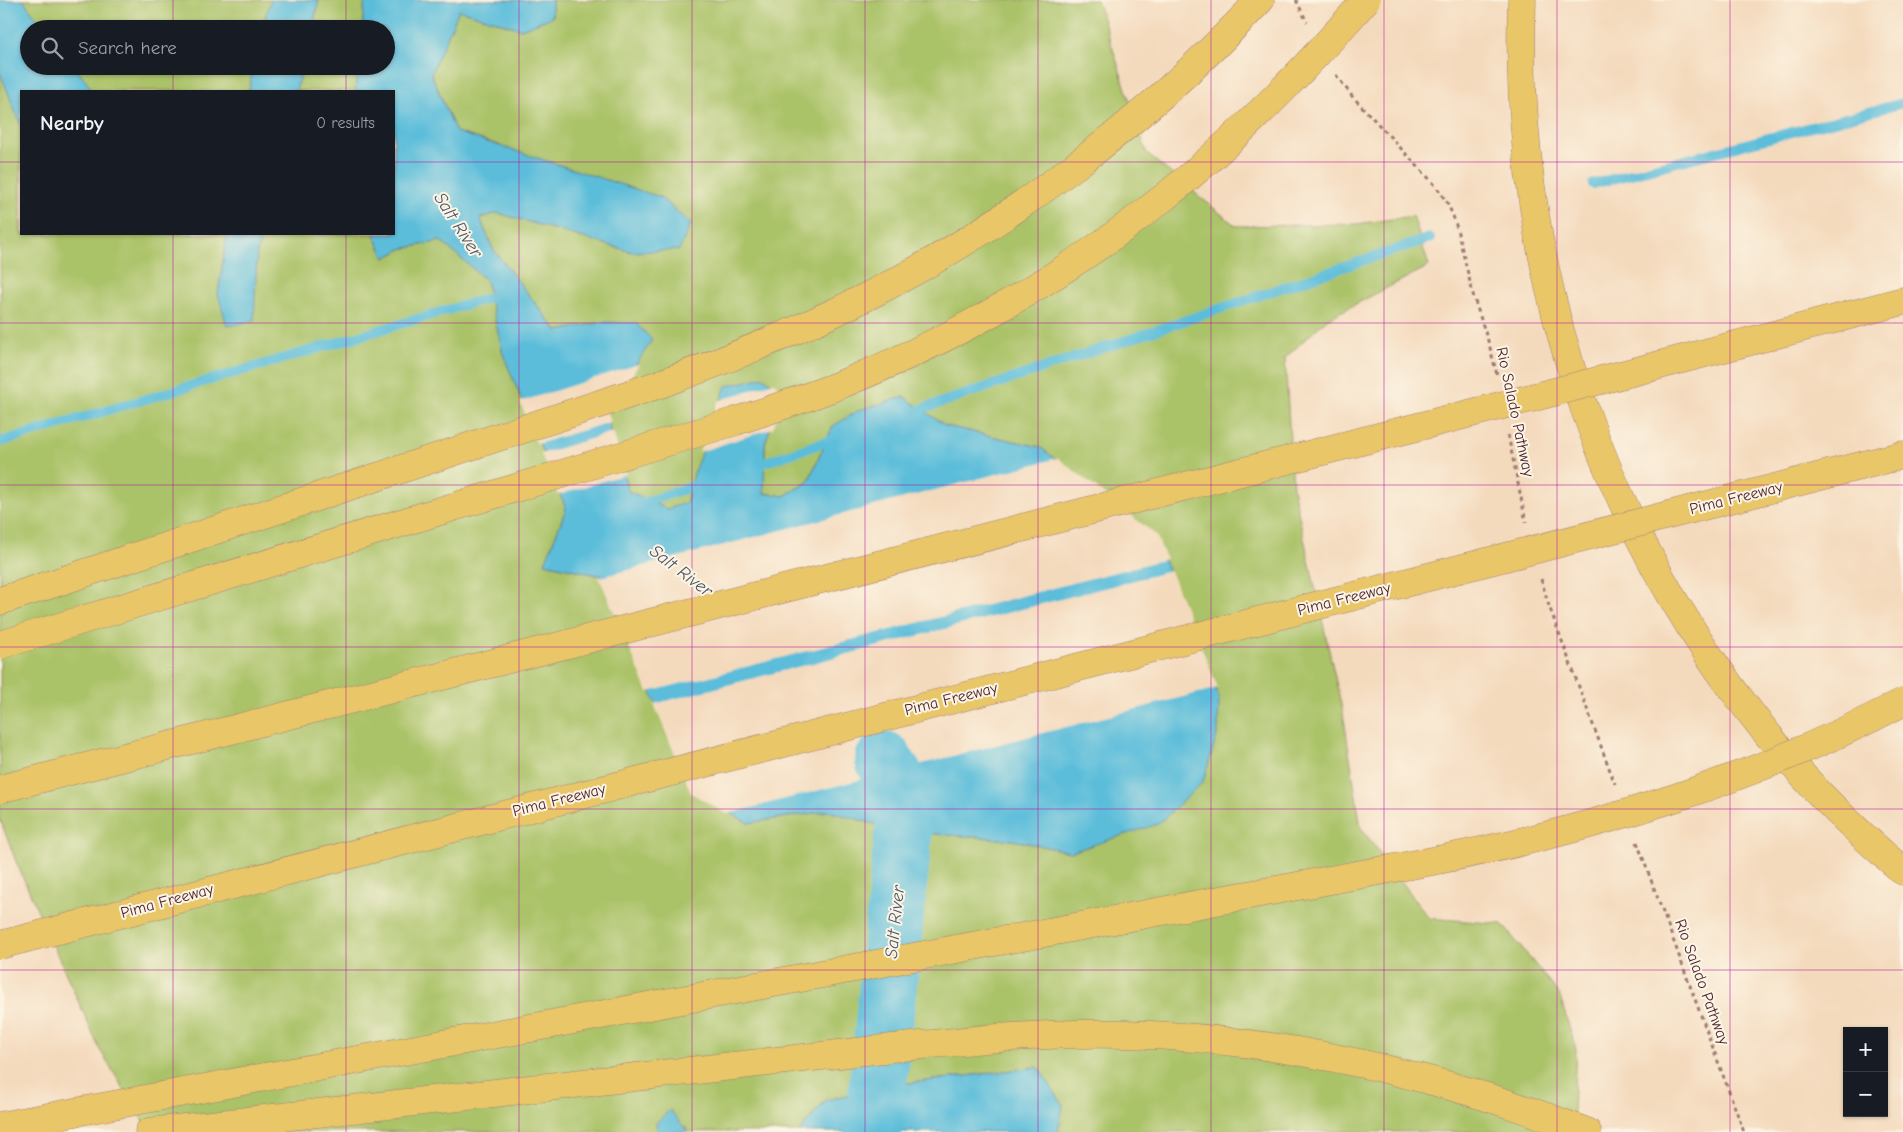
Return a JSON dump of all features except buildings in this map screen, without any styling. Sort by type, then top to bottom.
[{"type":"highway","points":[[0,601],[660,384],[764,344],[839,310],[911,273],[960,244],[1065,172],[1113,136],[1183,76],[1260,0]]},
{"type":"highway","points":[[0,644],[727,424],[842,384],[905,356],[1002,306],[1055,275],[1110,238],[1162,199],[1258,115],[1366,0]]},
{"type":"highway","points":[[1522,0],[1521,88],[1524,130],[1541,251],[1568,363],[1607,468],[1643,545],[1664,582],[1691,627],[1736,692],[1789,761],[1850,824],[1903,871]]},
{"type":"highway","points":[[0,788],[1652,368],[1903,301]]},
{"type":"highway","name":"Pima Freeway","points":[[0,945],[1903,455]]},
{"type":"highway","points":[[0,1126],[1483,852],[1571,829],[1686,794],[1767,764],[1903,702]]},
{"type":"highway","points":[[149,1132],[873,1050],[1072,1034],[1178,1037],[1260,1046],[1340,1059],[1443,1084],[1548,1117],[1587,1132]]},
{"type":"path","name":"Rio Salado Pathway","points":[[1331,68],[1352,96],[1436,186],[1448,204],[1464,254],[1474,298],[1499,383]]},
{"type":"path","name":"Rio Salado Pathway","points":[[1507,430],[1511,458],[1527,526]]},
{"type":"path","points":[[1539,573],[1549,606],[1616,785]]},
{"type":"path","name":"Rio Salado Pathway","points":[[1637,841],[1744,1132]]},
{"type":"green space","points":[[23,0],[271,0],[264,20],[38,20]]},
{"type":"green space","points":[[319,0],[365,0],[363,20],[314,20]]},
{"type":"green space","points":[[552,0],[1097,0],[1147,154],[1236,226],[1357,224],[1413,216],[1429,266],[1327,319],[1285,358],[1293,489],[1343,713],[1361,828],[1429,918],[1502,924],[1559,994],[1576,1049],[1572,1132],[1058,1132],[1063,1105],[1037,1067],[886,1086],[826,1100],[799,1132],[688,1132],[686,1127],[656,1123],[658,1132],[150,1132],[100,1050],[17,864],[0,819],[0,72],[20,123],[20,235],[227,235],[218,294],[257,252],[262,235],[374,235],[385,258],[401,249],[441,241],[486,280],[503,354],[566,509],[545,563],[602,576],[748,823],[828,811],[899,831],[1013,840],[1071,852],[1040,447],[946,426],[904,397],[833,426],[808,482],[784,496],[764,493],[765,443],[783,393],[696,467],[686,503],[667,509],[628,491],[605,413],[603,322],[557,331],[493,249],[480,218],[498,213],[632,252],[499,145],[456,132],[431,73],[459,10],[521,29],[552,17]]},
{"type":"green space","points":[[81,75],[252,75],[249,90],[92,90]]},
{"type":"green space","points":[[300,75],[357,75],[355,90],[296,90]]},
{"type":"water","points":[[0,0],[23,0],[38,20],[20,20],[20,75],[81,75],[92,90],[20,90],[20,123],[0,72]]},
{"type":"water","points":[[271,0],[319,0],[314,20],[264,20]]},
{"type":"water","points":[[365,0],[552,0],[552,17],[521,29],[459,10],[431,74],[456,132],[660,197],[691,224],[679,250],[632,252],[498,213],[480,218],[493,249],[557,331],[603,322],[636,323],[652,340],[605,413],[628,491],[667,509],[686,503],[696,467],[726,386],[764,377],[783,393],[765,443],[764,493],[784,496],[808,482],[833,426],[859,410],[904,397],[946,426],[1040,447],[1155,537],[1219,697],[1218,732],[1203,782],[1158,824],[1071,852],[1013,840],[899,831],[828,811],[748,823],[693,792],[602,576],[545,563],[566,509],[503,354],[486,280],[441,241],[401,249],[385,258],[374,235],[395,235],[395,90],[355,90],[357,75],[395,75],[395,20],[363,20]]},
{"type":"water","points":[[252,75],[300,75],[296,90],[249,90]]},
{"type":"water","points":[[227,235],[262,235],[257,252],[254,321],[227,326],[218,294]]},
{"type":"water","points":[[1038,1067],[1063,1105],[1058,1132],[799,1132],[826,1100],[886,1086]]},
{"type":"water","points":[[670,1110],[688,1132],[658,1132],[656,1123]]},
{"type":"pier","points":[[639,364],[607,413],[610,422],[537,444],[520,402]]},
{"type":"pier","points":[[774,382],[785,393],[773,428],[699,452],[718,401]]},
{"type":"pier","points":[[613,432],[626,474],[558,495],[541,454]]},
{"type":"pier","points":[[1058,458],[1156,535],[1166,559],[648,692],[600,579],[597,578]]},
{"type":"pier","points":[[1170,571],[1218,688],[727,814],[691,793],[654,704]]},
{"type":"waterway","points":[[1593,184],[1903,103]]},
{"type":"waterway","points":[[910,413],[1430,238]]},
{"type":"waterway","points":[[0,442],[502,294]]},
{"type":"waterway","points":[[754,466],[837,438]]},
{"type":"waterway","points":[[637,505],[702,483]]},
{"type":"waterway","name":"Salt River","points":[[873,1132],[907,798],[884,760]]}]
